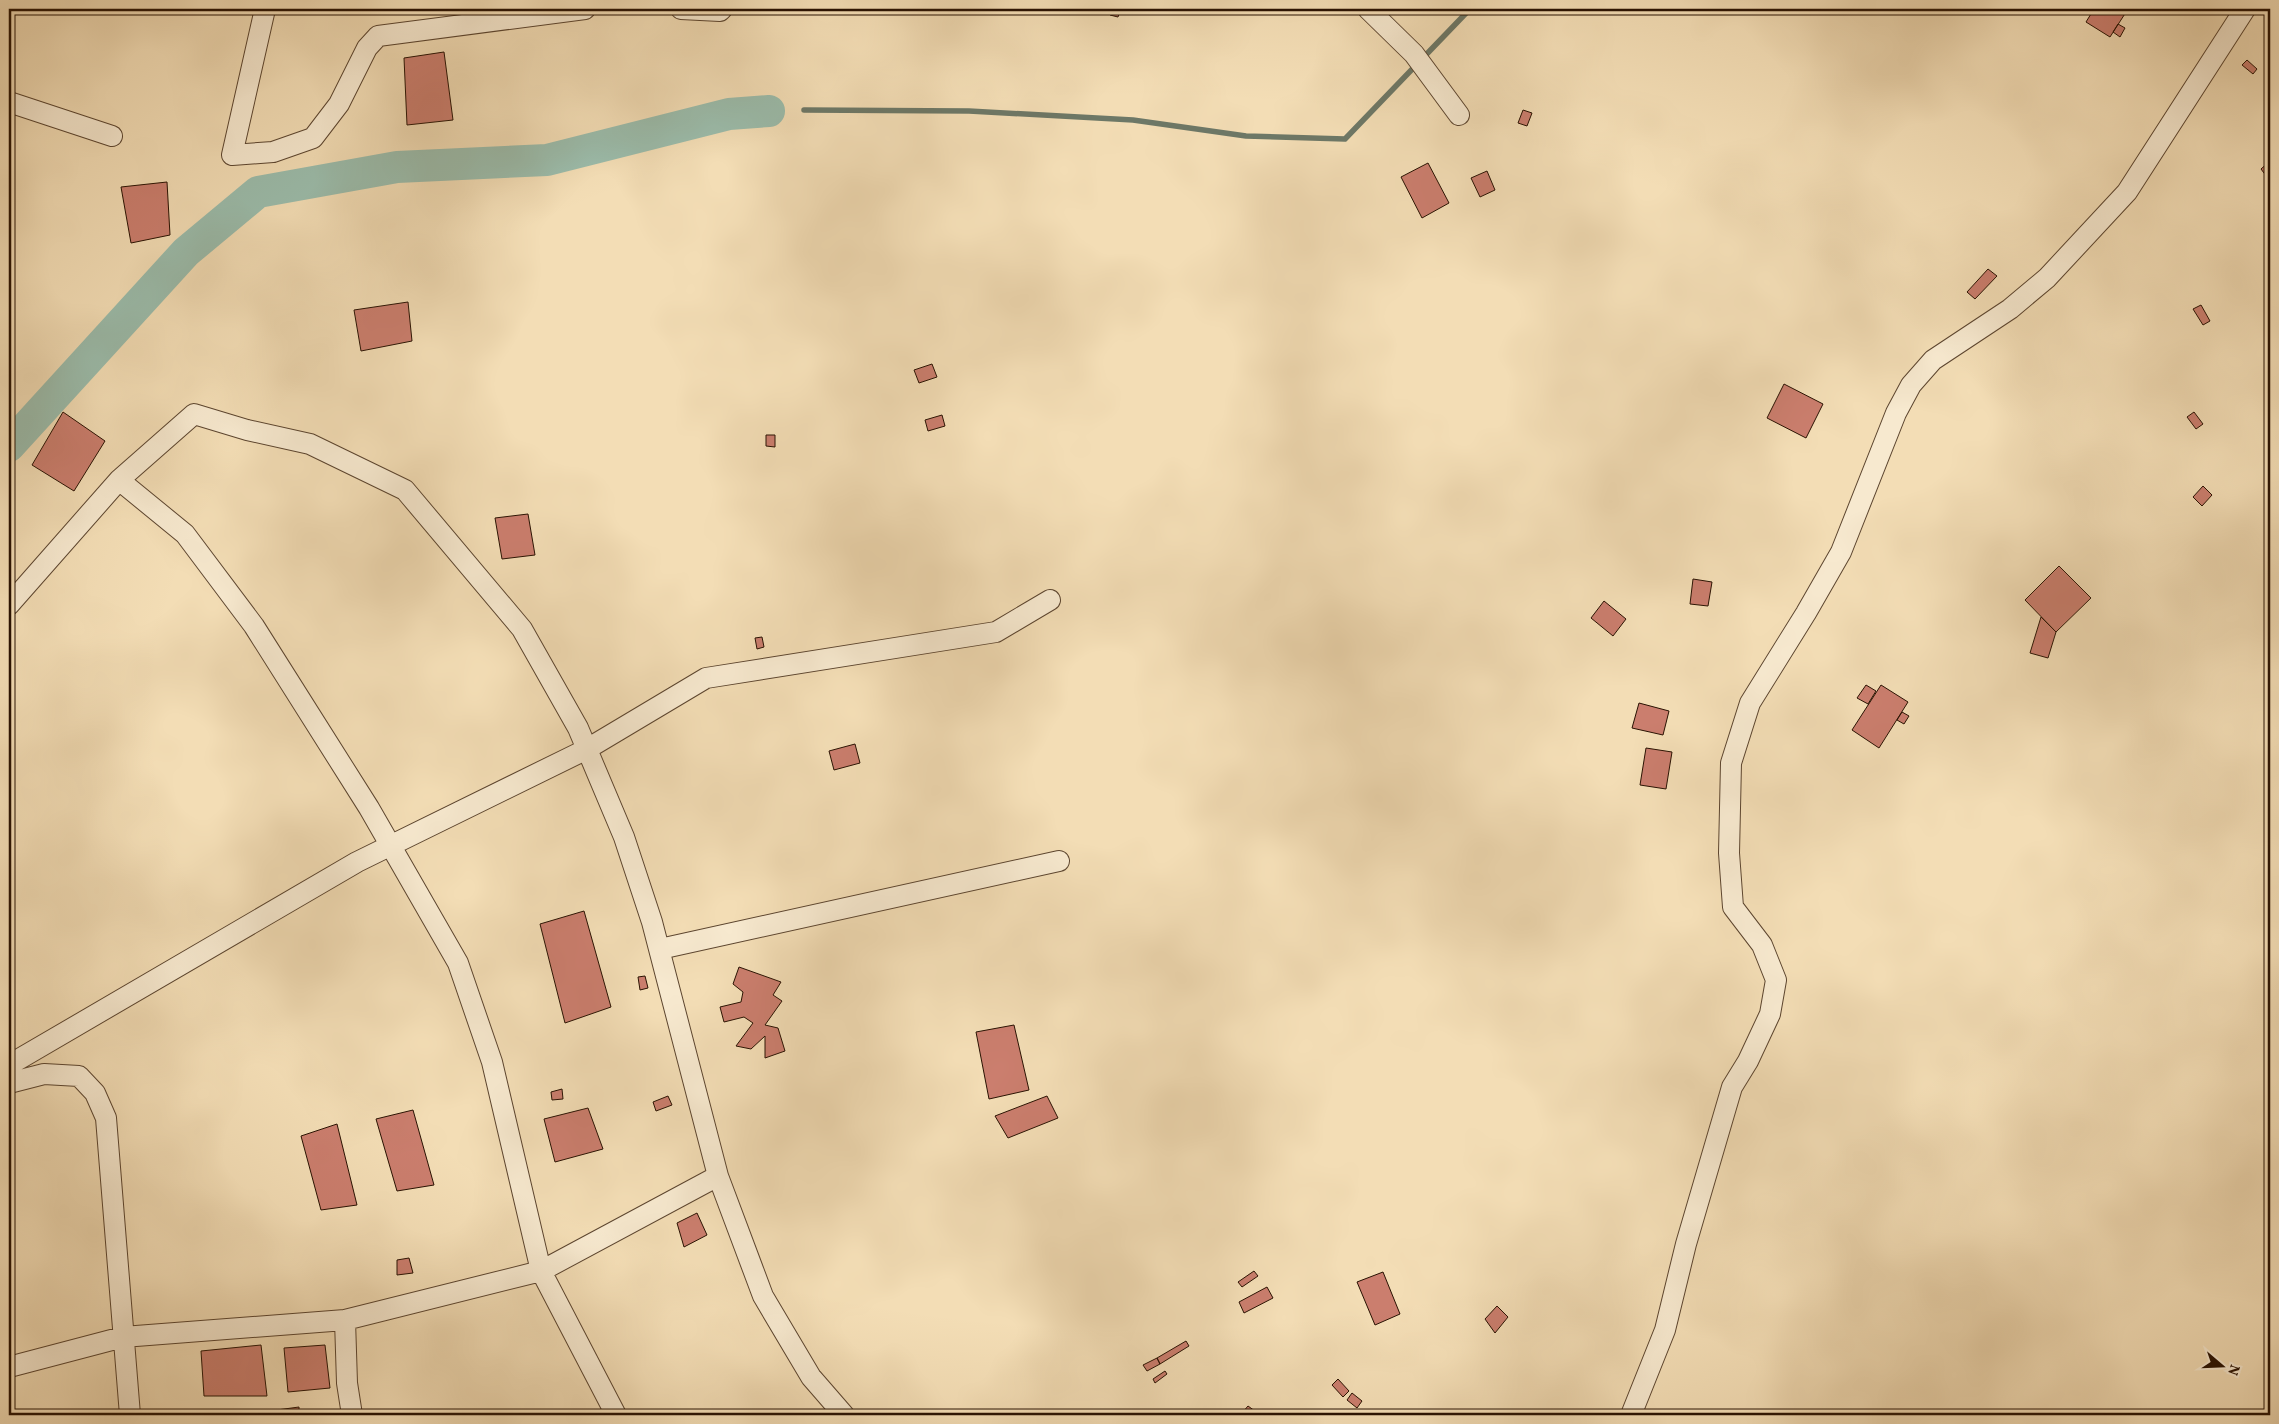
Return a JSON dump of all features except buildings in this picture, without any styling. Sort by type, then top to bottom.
[{"type":"street","points":[[265,9],[232,155],[273,152],[313,138],[339,104],[367,48],[378,36],[585,9]]},
{"type":"street","points":[[681,9],[720,11],[722,9]]},
{"type":"street","points":[[1368,9],[1419,61],[1459,115]]},
{"type":"street","points":[[1631,1415],[1665,1330],[1686,1244],[1732,1087],[1748,1061],[1770,1014],[1776,980],[1762,944],[1733,907],[1729,853],[1731,764],[1750,704],[1841,552],[1896,413],[1911,385],[1933,360],[2010,309],[2046,278],[2126,192],[2245,9]]},
{"type":"street","points":[[9,102],[112,136]]},
{"type":"street","points":[[9,605],[119,480],[194,414],[247,430],[310,444],[405,490],[522,629],[578,728],[624,837],[660,949],[718,1176],[763,1296],[811,1377],[844,1415]]},
{"type":"street","points":[[119,480],[185,534],[254,626],[391,846],[458,962],[492,1062],[541,1271],[616,1415]]},
{"type":"street","points":[[9,1065],[357,862],[587,750],[706,678],[996,632],[1050,600]]},
{"type":"street","points":[[660,949],[1059,861]]},
{"type":"street","points":[[9,1083],[44,1074],[79,1076],[95,1093],[106,1118],[130,1415]]},
{"type":"street","points":[[9,1367],[123,1337],[345,1320],[541,1271],[718,1176]]},
{"type":"street","points":[[345,1320],[347,1383],[352,1415]]},
{"type":"waterway","points":[[804,110],[969,111],[1133,120],[1246,136],[1345,139],[1470,9]]},
{"type":"waterway","points":[[9,446],[186,252],[258,192],[397,167],[547,160],[729,114],[769,111]]}]
